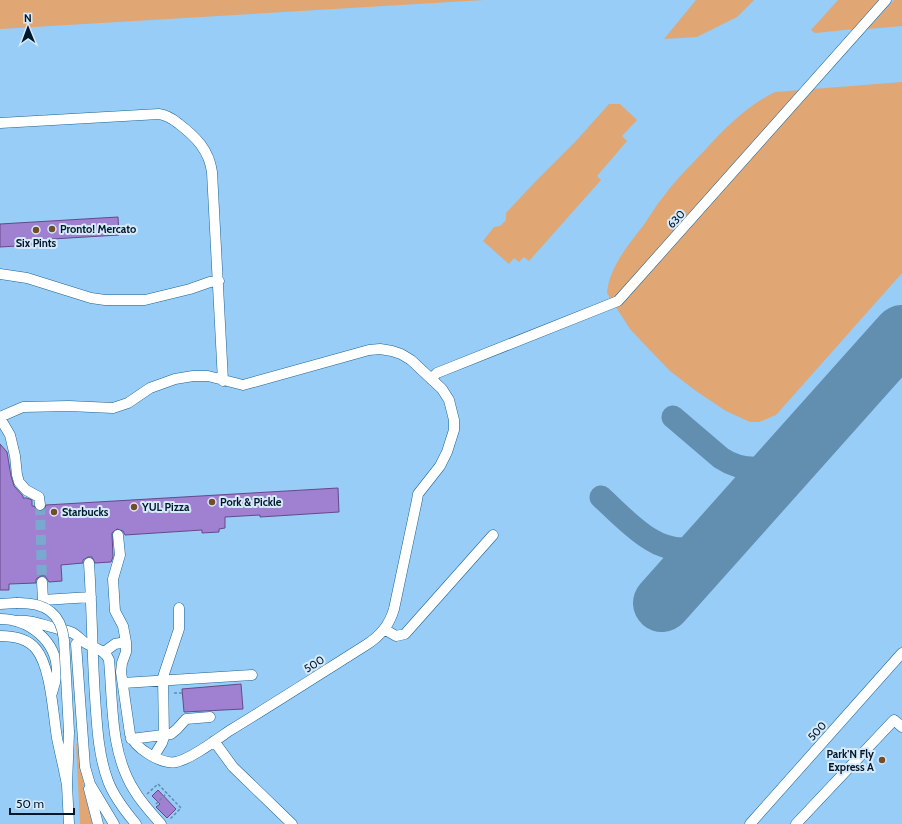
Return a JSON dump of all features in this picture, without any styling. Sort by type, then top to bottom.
[{"type":"street","name":"630","points":[[431,379],[436,374],[612,305],[618,301],[886,0]]},
{"type":"street","points":[[0,123],[156,114],[165,115],[191,133],[201,144],[212,167],[223,380]]},
{"type":"street","points":[[0,274],[27,278],[91,298],[105,300],[145,300],[190,289],[210,282],[219,281]]},
{"type":"street","name":"500","points":[[0,417],[23,407],[69,406],[113,408],[128,403],[150,388],[175,379],[204,376],[243,385],[363,352],[380,349],[401,354],[411,360],[442,389],[449,400],[454,420],[454,430],[444,459],[418,496],[392,614],[384,629],[366,646],[182,760],[167,762],[154,756]]},
{"type":"street","points":[[0,417],[10,435],[15,456],[17,479],[26,490],[39,498],[40,505]]},
{"type":"street","points":[[384,629],[396,636],[405,634],[493,535]]},
{"type":"street","points":[[118,536],[120,556],[113,579],[116,614],[124,629],[126,642],[126,652],[121,667],[131,739],[138,746],[154,756],[162,743],[164,735],[163,681],[164,672],[179,629],[178,608]]},
{"type":"street","points":[[89,563],[93,668],[101,756],[105,774],[113,792],[136,824]]},
{"type":"street","points":[[42,582],[43,600],[91,597]]},
{"type":"street","points":[[0,604],[37,604],[49,610],[58,619],[61,625],[64,640],[69,732],[67,785],[69,824]]},
{"type":"street","points":[[0,618],[16,621],[36,622],[73,633],[85,643],[104,652],[109,660],[115,732],[121,762],[133,789],[164,823]]},
{"type":"street","points":[[16,621],[25,624],[38,632],[52,649],[57,672],[51,697]]},
{"type":"street","points":[[55,628],[76,644],[93,668]]},
{"type":"street","points":[[0,636],[20,639],[32,645],[40,655],[46,670],[57,738],[67,785]]},
{"type":"street","points":[[104,652],[114,644],[126,642]]},
{"type":"street","points":[[76,644],[85,767],[89,790],[98,824]]},
{"type":"street","name":"500","points":[[750,824],[902,653]]},
{"type":"street","points":[[123,683],[252,675]]},
{"type":"street","points":[[131,739],[164,735],[174,732],[186,719],[210,717]]},
{"type":"street","points":[[796,824],[894,720],[902,727]]},
{"type":"street","points":[[214,741],[233,767],[292,824]]},
{"type":"street","points":[[85,767],[90,784],[114,824]]},
{"type":"path","points":[[174,693],[182,693]]},
{"type":"path","points":[[145,796],[158,784],[181,808],[164,823]]},
{"type":"path","points":[[154,806],[162,800],[167,793]]},
{"type":"shaded area","points":[[0,0],[484,0],[0,29]]},
{"type":"shaded area","points":[[696,0],[754,0],[737,17],[697,37],[664,39]]},
{"type":"shaded area","points":[[838,0],[879,0],[854,29],[815,33],[811,30]]},
{"type":"shaded area","points":[[894,0],[902,0],[902,26],[868,29]]},
{"type":"shaded area","points":[[902,82],[902,273],[776,415],[759,422],[750,422],[726,411],[670,371],[630,329],[607,293],[611,275],[615,266],[658,203],[679,178],[729,125],[755,104],[775,92]]},
{"type":"shaded area","points":[[609,104],[620,104],[637,120],[622,136],[627,141],[597,176],[601,180],[529,261],[524,257],[519,262],[514,258],[509,264],[483,241],[494,227],[500,226],[506,220],[506,213],[576,141]]},
{"type":"shaded area","points":[[78,743],[84,787],[93,824],[80,824],[76,744]]},
{"type":"building","points":[[118,217],[119,235],[52,239],[52,244],[0,247],[0,224]]},
{"type":"building","points":[[0,444],[7,452],[14,486],[23,498],[32,500],[32,506],[34,506],[38,511],[44,510],[46,505],[338,488],[339,512],[260,517],[260,515],[225,517],[225,528],[219,529],[219,532],[202,533],[202,530],[125,535],[123,531],[117,529],[112,533],[113,557],[111,562],[95,563],[92,557],[88,557],[83,560],[83,563],[61,565],[62,581],[49,582],[45,576],[41,576],[36,579],[36,583],[9,584],[9,590],[0,590]]},
{"type":"building","points":[[241,684],[243,709],[184,712],[182,689]]},
{"type":"building","points":[[158,790],[176,809],[167,818],[156,807],[160,804],[152,796]]},
{"type":"taxiway","points":[[673,417],[721,458],[729,463],[747,468],[765,467],[782,461],[790,456],[811,433],[815,432]]},
{"type":"taxiway","points":[[601,497],[631,525],[650,539],[675,548],[692,548],[709,543],[720,535],[776,472],[782,469]]},
{"type":"runway","points":[[662,603],[902,334]]},
{"type":"tunnel","points":[[40,505],[42,582]]},
{"type":"place","name":"Pronto! Mercato","points":[[52,229]]},
{"type":"place","name":"Six Pints","points":[[36,230]]},
{"type":"place","name":"Pork & Pickle","points":[[212,502]]},
{"type":"place","name":"YUL Pizza","points":[[134,507]]},
{"type":"place","name":"Starbucks","points":[[54,512]]},
{"type":"place","name":"Park'N Fly Express A","points":[[882,760]]}]
